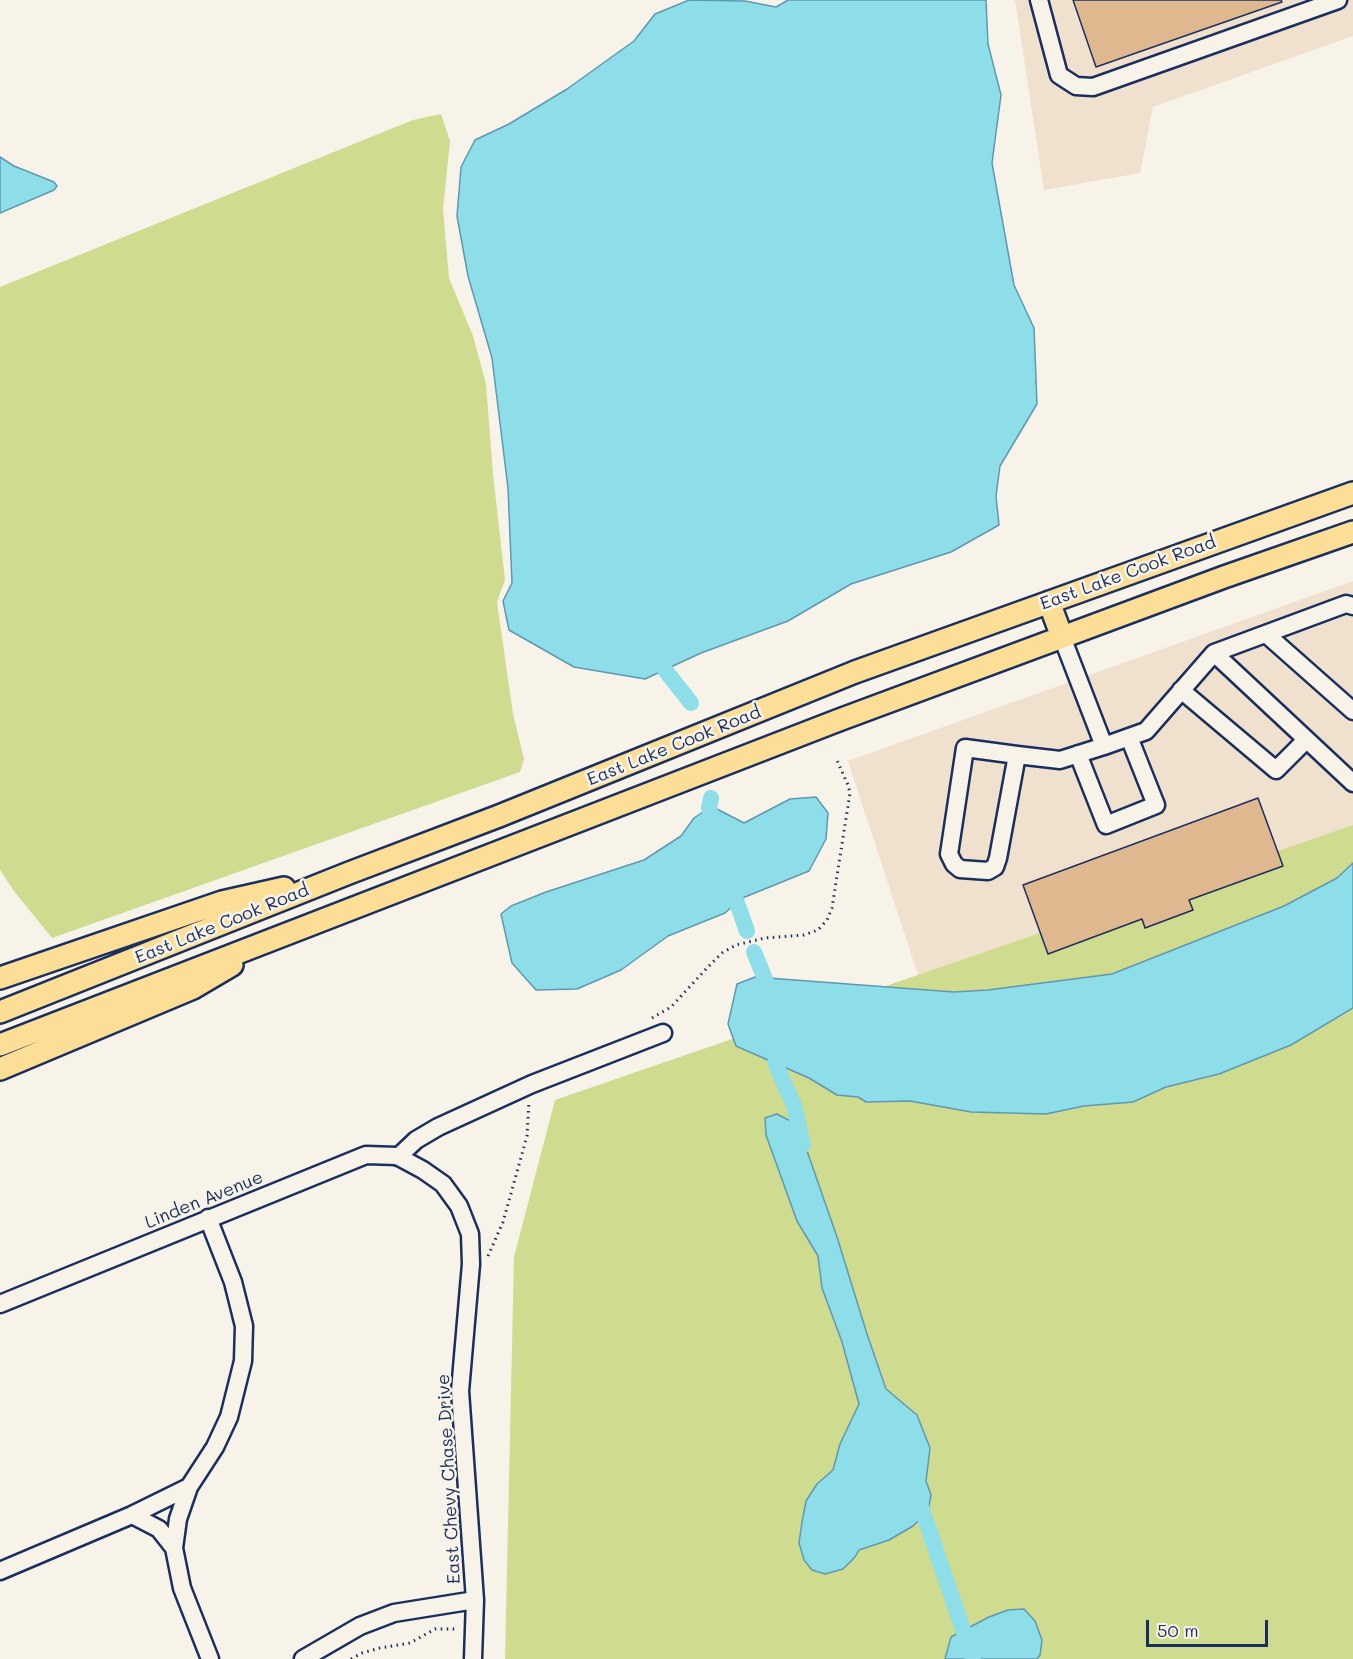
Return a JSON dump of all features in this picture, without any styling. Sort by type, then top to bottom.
[{"type":"main road","name":"East Lake Cook Road","points":[[0,1012],[499,816],[855,672],[1353,493]]},
{"type":"main road","name":"East Lake Cook Road","points":[[0,1045],[839,720],[1353,532]]},
{"type":"main road","points":[[1048,602],[1062,637]]},
{"type":"main road","points":[[0,978],[222,902],[349,873]]},
{"type":"main road","points":[[0,1069],[193,988],[286,933]]},
{"type":"street","points":[[1039,0],[1059,75],[1076,86],[1093,87],[1338,0]]},
{"type":"street","points":[[1017,755],[995,867],[988,871],[960,868],[954,864],[949,854],[966,748],[1060,760],[1130,737],[1146,731],[1214,653],[1346,604],[1353,606]]},
{"type":"street","points":[[1266,634],[1353,711]]},
{"type":"street","points":[[1062,637],[1104,746]]},
{"type":"street","points":[[1214,653],[1353,783]]},
{"type":"street","points":[[1181,690],[1276,770],[1306,740]]},
{"type":"street","points":[[1078,754],[1106,825],[1156,806],[1130,737]]},
{"type":"street","points":[[398,1157],[416,1140],[438,1127],[532,1084],[663,1033]]},
{"type":"street","name":"Linden Avenue","points":[[0,1304],[366,1155],[398,1157],[423,1170]]},
{"type":"street","name":"East Chevy Chase Drive","points":[[423,1170],[443,1184],[459,1206],[470,1234],[471,1264],[460,1391],[475,1600],[473,1659]]},
{"type":"street","points":[[208,1218],[233,1282],[244,1326],[243,1361],[229,1417],[215,1447],[189,1487],[178,1519],[174,1548],[182,1588],[210,1659]]},
{"type":"street","points":[[0,1571],[132,1515],[189,1487]]},
{"type":"street","points":[[132,1515],[159,1529],[174,1548]]},
{"type":"street","points":[[303,1659],[360,1626],[394,1613],[475,1600]]},
{"type":"path","points":[[646,1021],[671,1007],[722,953],[736,945],[765,938],[804,935],[818,930],[827,920],[832,908],[850,793],[836,758]]},
{"type":"path","points":[[486,1260],[503,1222],[527,1136],[529,1096],[532,1084]]},
{"type":"path","points":[[351,1659],[362,1653],[410,1642],[435,1629],[474,1628]]},
{"type":"shaded area","points":[[1015,0],[1353,0],[1353,36],[1153,107],[1140,173],[1044,190]]},
{"type":"shaded area","points":[[1353,581],[1353,825],[918,975],[848,761]]},
{"type":"green space","points":[[441,114],[450,141],[443,209],[449,278],[473,336],[486,384],[505,580],[497,602],[513,714],[524,759],[520,772],[52,938],[0,870],[0,287],[413,120]]},
{"type":"green space","points":[[1353,825],[1353,1659],[505,1659],[514,1257],[555,1100]]},
{"type":"water","points":[[689,0],[745,1],[776,7],[788,0],[986,0],[988,44],[1001,95],[992,163],[1014,285],[1034,328],[1037,404],[1000,466],[996,496],[999,525],[951,552],[851,584],[788,621],[701,653],[645,679],[574,667],[509,630],[503,601],[512,583],[508,488],[492,358],[468,276],[457,216],[461,167],[475,140],[509,124],[567,89],[634,41],[655,14]]},
{"type":"water","points":[[0,157],[14,166],[54,182],[57,186],[54,190],[0,213]]},
{"type":"water","points":[[816,797],[828,813],[826,839],[809,871],[740,899],[725,913],[668,936],[621,970],[577,989],[536,990],[512,963],[501,914],[511,906],[644,860],[681,836],[694,818],[709,808],[717,809],[744,823],[790,799]]},
{"type":"water","points":[[1353,863],[1353,1008],[1291,1045],[1219,1074],[1166,1087],[1133,1102],[1084,1106],[1046,1114],[971,1112],[910,1101],[866,1102],[858,1097],[837,1095],[809,1078],[736,1046],[728,1024],[737,984],[755,977],[954,992],[988,990],[1112,974],[1284,906],[1337,878]]},
{"type":"water","points":[[777,1114],[798,1125],[886,1389],[917,1415],[930,1448],[926,1481],[931,1495],[928,1511],[913,1526],[889,1540],[859,1550],[843,1569],[825,1574],[812,1570],[804,1560],[799,1543],[806,1501],[817,1484],[833,1470],[840,1444],[859,1404],[842,1342],[822,1288],[818,1256],[797,1221],[766,1135],[765,1118]]},
{"type":"water","points":[[1024,1609],[1035,1621],[1042,1640],[1040,1655],[1037,1659],[945,1659],[951,1637],[989,1617],[1008,1610]]},
{"type":"building","points":[[1073,0],[1281,0],[1282,2],[1096,67]]},
{"type":"building","points":[[1258,798],[1283,866],[1189,900],[1193,910],[1145,928],[1142,919],[1048,954],[1023,885]]},
{"type":"waterway","points":[[665,670],[691,703]]},
{"type":"waterway","points":[[711,798],[709,808],[715,829]]},
{"type":"waterway","points":[[730,883],[747,931]]},
{"type":"waterway","points":[[754,952],[765,979],[769,998]]},
{"type":"waterway","points":[[775,1044],[776,1065],[794,1106],[803,1145]]},
{"type":"waterway","points":[[917,1495],[973,1659]]}]
